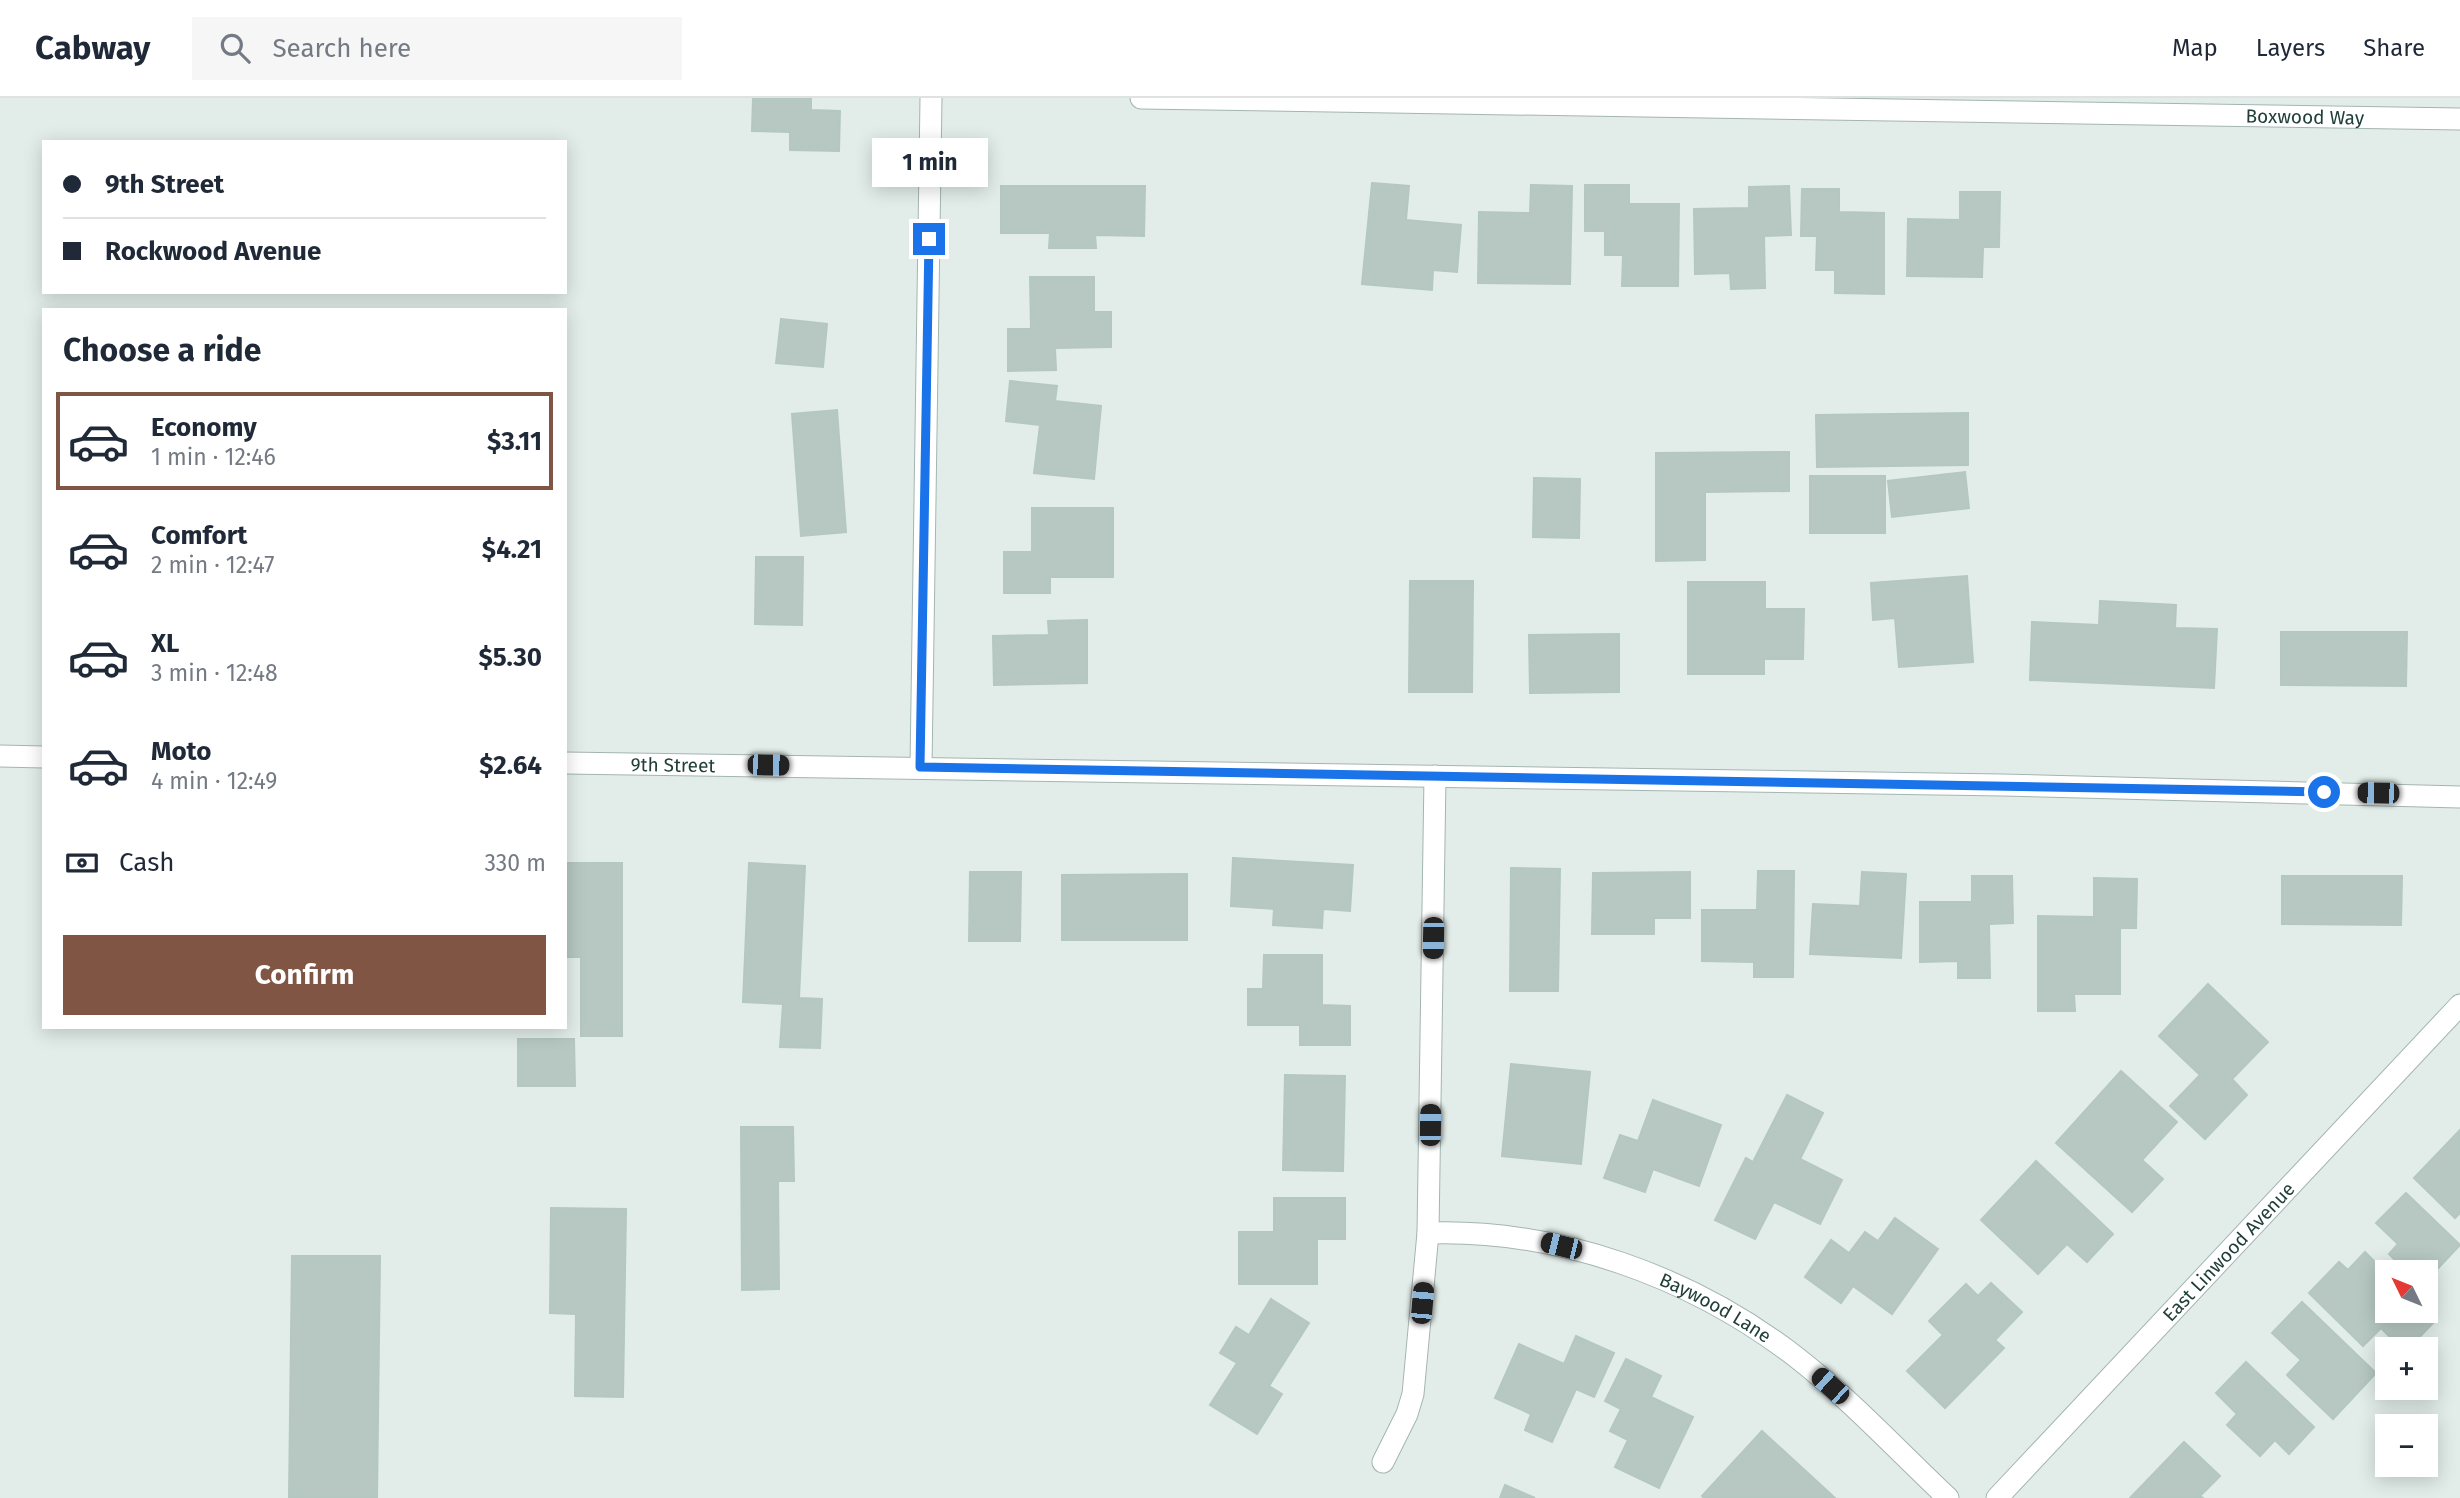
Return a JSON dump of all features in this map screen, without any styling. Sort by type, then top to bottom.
[{"type":"street","points":[[920,767],[931,98]]},
{"type":"street","name":"Boxwood Way","points":[[1141,98],[1409,100],[2460,119]]},
{"type":"street","points":[[0,756],[42,757]]},
{"type":"street","name":"9th Street","points":[[567,763],[2002,785],[2460,797]]},
{"type":"street","points":[[1383,1462],[1407,1414],[1413,1394],[1429,1233],[1435,776]]},
{"type":"street","name":"East Linwood Avenue","points":[[1997,1498],[2460,1005]]},
{"type":"street","name":"Baywood Lane","points":[[1429,1233],[1490,1234],[1576,1250],[1660,1279],[1720,1306],[1773,1340],[1812,1370],[1948,1498]]},
{"type":"building","points":[[753,98],[811,98],[811,110],[840,111],[839,151],[790,150],[790,132],[752,131]]},
{"type":"building","points":[[1372,183],[1409,186],[1406,220],[1461,225],[1457,272],[1433,270],[1432,290],[1362,284]]},
{"type":"building","points":[[1531,185],[1572,186],[1570,284],[1478,283],[1479,212],[1530,213]]},
{"type":"building","points":[[1585,185],[1629,185],[1629,204],[1679,204],[1678,286],[1622,286],[1623,255],[1605,255],[1605,231],[1585,231]]},
{"type":"building","points":[[1001,186],[1145,186],[1144,236],[1095,235],[1096,248],[1049,248],[1050,233],[1001,233]]},
{"type":"building","points":[[1789,186],[1791,235],[1764,236],[1765,288],[1731,289],[1730,273],[1695,274],[1694,209],[1749,208],[1749,187]]},
{"type":"building","points":[[1802,189],[1839,189],[1839,212],[1884,213],[1884,294],[1835,293],[1835,270],[1816,270],[1817,236],[1801,236]]},
{"type":"building","points":[[1960,192],[2000,192],[1999,247],[1983,247],[1982,277],[1907,276],[1908,219],[1960,220]]},
{"type":"building","points":[[1030,277],[1094,277],[1094,312],[1111,312],[1111,347],[1055,348],[1056,370],[1008,371],[1008,329],[1031,329]]},
{"type":"building","points":[[781,319],[827,324],[823,367],[776,363]]},
{"type":"building","points":[[1010,381],[1057,386],[1055,401],[1101,406],[1094,479],[1034,473],[1040,425],[1006,421]]},
{"type":"building","points":[[837,410],[846,532],[801,536],[792,414]]},
{"type":"building","points":[[1968,413],[1968,465],[1817,467],[1816,415]]},
{"type":"building","points":[[1789,452],[1789,491],[1705,492],[1705,560],[1656,561],[1656,453]]},
{"type":"building","points":[[1965,472],[1969,508],[1892,517],[1888,481]]},
{"type":"building","points":[[1810,476],[1885,476],[1885,533],[1810,533]]},
{"type":"building","points":[[1534,478],[1580,479],[1579,538],[1533,537]]},
{"type":"building","points":[[1032,508],[1113,508],[1113,577],[1050,577],[1050,593],[1004,593],[1004,552],[1032,552]]},
{"type":"building","points":[[756,557],[803,557],[802,625],[755,624]]},
{"type":"building","points":[[1967,576],[1973,662],[1899,667],[1895,618],[1873,620],[1871,583]]},
{"type":"building","points":[[1410,581],[1473,581],[1472,692],[1409,692]]},
{"type":"building","points":[[1688,582],[1765,582],[1765,609],[1804,609],[1803,659],[1764,659],[1764,674],[1688,674]]},
{"type":"building","points":[[2100,601],[2176,605],[2175,628],[2217,629],[2214,688],[2030,680],[2032,622],[2099,625]]},
{"type":"building","points":[[1087,620],[1087,683],[994,685],[993,636],[1049,635],[1048,621]]},
{"type":"building","points":[[2281,632],[2407,632],[2406,686],[2281,685]]},
{"type":"building","points":[[1619,634],[1619,692],[1530,693],[1529,635]]},
{"type":"building","points":[[1233,858],[1353,865],[1350,911],[1323,909],[1322,928],[1273,925],[1274,909],[1231,906]]},
{"type":"building","points":[[567,863],[622,863],[622,1036],[581,1036],[581,957],[567,957]]},
{"type":"building","points":[[749,863],[805,866],[799,998],[822,999],[820,1048],[780,1047],[783,1004],[743,1002]]},
{"type":"building","points":[[1511,868],[1560,869],[1558,991],[1510,991]]},
{"type":"building","points":[[1758,871],[1794,871],[1793,977],[1754,977],[1754,962],[1702,961],[1702,910],[1757,910]]},
{"type":"building","points":[[970,872],[1021,872],[1020,941],[969,941]]},
{"type":"building","points":[[1690,872],[1690,918],[1654,918],[1654,934],[1592,934],[1593,873]]},
{"type":"building","points":[[1862,872],[1906,874],[1901,958],[1810,954],[1813,904],[1860,906]]},
{"type":"building","points":[[1187,874],[1187,940],[1062,940],[1062,875]]},
{"type":"building","points":[[1972,876],[2012,876],[2013,923],[1989,924],[1990,978],[1958,978],[1958,961],[1920,962],[1920,902],[1972,902]]},
{"type":"building","points":[[2282,876],[2402,876],[2401,925],[2282,924]]},
{"type":"building","points":[[2094,878],[2137,879],[2136,928],[2120,928],[2120,994],[2074,994],[2075,1011],[2038,1011],[2038,916],[2094,917]]},
{"type":"building","points":[[1264,955],[1322,955],[1322,1005],[1350,1006],[1350,1045],[1300,1045],[1300,1025],[1248,1025],[1248,989],[1263,989]]},
{"type":"building","points":[[2208,984],[2268,1042],[2232,1079],[2247,1095],[2205,1139],[2170,1106],[2200,1075],[2159,1036]]},
{"type":"building","points":[[518,1039],[574,1039],[575,1086],[518,1086]]},
{"type":"building","points":[[1511,1064],[1590,1072],[1581,1164],[1502,1156]]},
{"type":"building","points":[[2121,1071],[2177,1122],[2142,1160],[2163,1179],[2132,1212],[2056,1143]]},
{"type":"building","points":[[1285,1075],[1345,1076],[1343,1171],[1283,1170]]},
{"type":"building","points":[[1787,1095],[1823,1113],[1800,1159],[1842,1180],[1820,1224],[1774,1202],[1755,1239],[1715,1220],[1746,1158],[1753,1162]]},
{"type":"building","points":[[1653,1100],[1721,1125],[1699,1186],[1653,1169],[1645,1192],[1604,1178],[1620,1135],[1638,1141]]},
{"type":"building","points":[[741,1127],[793,1127],[794,1181],[778,1181],[779,1289],[742,1290]]},
{"type":"building","points":[[2460,1130],[2460,1213],[2455,1218],[2414,1178]]},
{"type":"building","points":[[2036,1161],[2113,1234],[2087,1262],[2067,1244],[2038,1274],[1981,1220]]},
{"type":"building","points":[[2406,1193],[2460,1245],[2438,1268],[2438,1260],[2395,1260],[2389,1254],[2398,1244],[2376,1223]]},
{"type":"building","points":[[1274,1198],[1345,1198],[1345,1239],[1317,1239],[1317,1284],[1239,1284],[1239,1232],[1274,1232]]},
{"type":"building","points":[[551,1208],[626,1209],[623,1397],[575,1396],[576,1314],[550,1313]]},
{"type":"building","points":[[1895,1218],[1938,1249],[1892,1314],[1853,1286],[1841,1303],[1805,1277],[1831,1240],[1849,1253],[1865,1232],[1878,1241]]},
{"type":"building","points":[[2365,1252],[2375,1262],[2375,1323],[2433,1323],[2420,1337],[2390,1337],[2381,1328],[2363,1346],[2309,1293],[2339,1262],[2348,1270]]},
{"type":"building","points":[[292,1256],[380,1256],[377,1498],[289,1498]]},
{"type":"building","points":[[1991,1283],[2022,1312],[1995,1340],[2004,1348],[1945,1408],[1907,1371],[1943,1335],[1929,1321],[1966,1284],[1978,1296]]},
{"type":"building","points":[[1271,1299],[1309,1323],[1269,1386],[1282,1394],[1257,1434],[1210,1405],[1237,1363],[1220,1353],[1236,1327],[1249,1335]]},
{"type":"building","points":[[2302,1302],[2375,1374],[2333,1419],[2287,1375],[2301,1360],[2272,1333]]},
{"type":"building","points":[[1576,1336],[1614,1353],[1594,1397],[1576,1389],[1552,1442],[1525,1430],[1531,1414],[1495,1398],[1519,1344],[1564,1364]]},
{"type":"building","points":[[1626,1359],[1661,1376],[1651,1397],[1693,1417],[1659,1488],[1615,1467],[1628,1440],[1610,1431],[1621,1409],[1605,1401]]},
{"type":"building","points":[[2246,1362],[2314,1427],[2289,1454],[2275,1440],[2260,1456],[2227,1425],[2237,1414],[2216,1393]]},
{"type":"building","points":[[1762,1431],[1835,1498],[1704,1498],[1702,1496]]},
{"type":"building","points":[[2184,1442],[2220,1476],[2200,1496],[2203,1498],[2130,1498]]},
{"type":"building","points":[[1505,1485],[1535,1498],[1500,1498]]},
{"type":"route","points":[[929,239],[920,767],[2324,792]]}]
